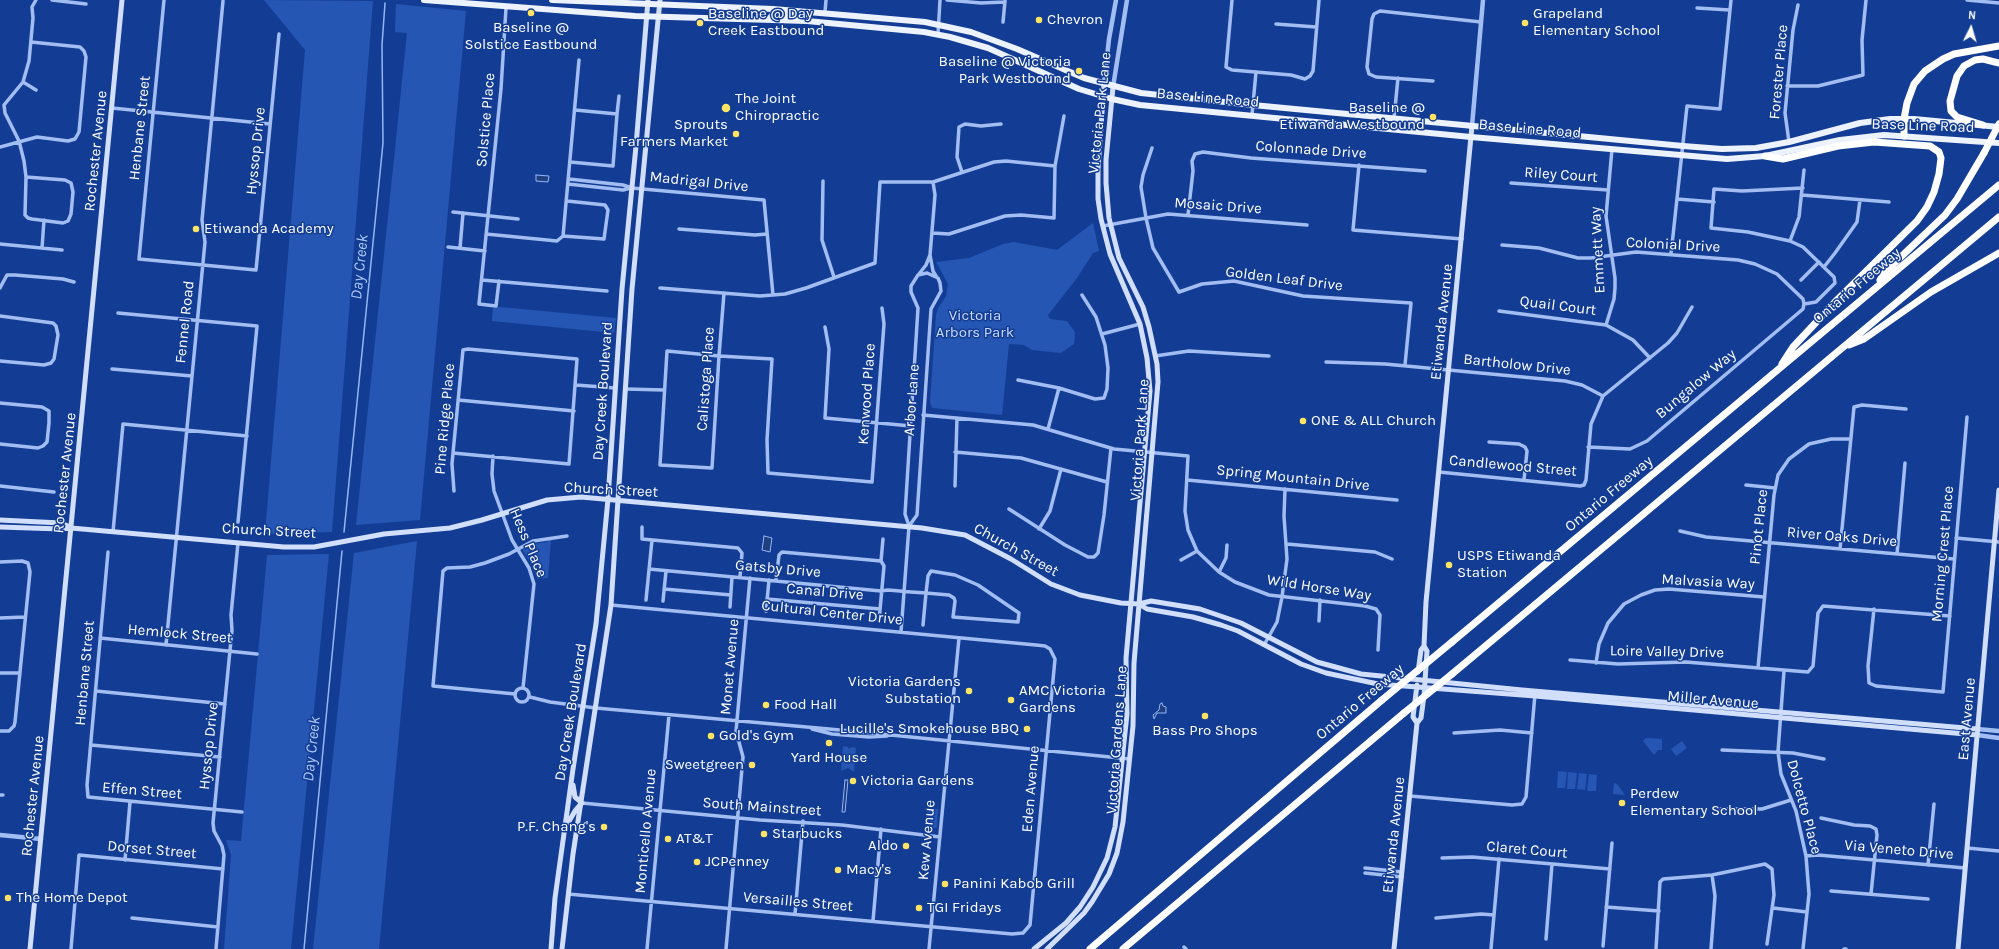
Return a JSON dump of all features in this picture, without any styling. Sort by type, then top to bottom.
[{"type":"highway","points":[[1904,136],[1904,119],[1907,103],[1914,84],[1933,65],[1954,54],[1999,46]]},
{"type":"highway","points":[[1983,125],[1957,117],[1951,111],[1950,101],[1957,76],[1964,66],[1975,60],[1983,59],[1999,63]]},
{"type":"highway","points":[[1877,286],[1885,272],[1945,215],[1970,179],[1999,125]]},
{"type":"highway","points":[[1765,156],[1783,159],[1838,146],[1874,142],[1930,146],[1938,152],[1941,161],[1934,192],[1927,208],[1917,221],[1837,300],[1793,347],[1777,371]]},
{"type":"highway","name":"Ontario Freeway","points":[[1090,949],[1382,700],[1999,185]]},
{"type":"highway","points":[[1123,949],[1999,217]]},
{"type":"highway","points":[[1845,346],[1864,339],[1931,292],[1999,253]]},
{"type":"main road","name":"Rochester Avenue","points":[[30,949],[122,0]]},
{"type":"main road","name":"Base Line Road","points":[[424,0],[506,8],[647,17],[808,21],[938,34],[988,48],[1062,83],[1112,99],[1159,107],[1471,137],[1732,159],[1765,156],[1840,140],[1870,136],[1904,136],[1999,143]]},
{"type":"main road","name":"Base Line Road","points":[[552,0],[660,2],[825,12],[938,24],[1003,43],[1070,72],[1104,84],[1157,95],[1683,146],[1740,149],[1771,146],[1860,123],[1904,119],[1999,125]]},
{"type":"main road","name":"Day Creek Boulevard","points":[[551,949],[572,778],[596,624],[608,499],[622,289],[648,2]]},
{"type":"main road","name":"Day Creek Boulevard","points":[[562,949],[568,894],[611,605],[632,289],[660,2]]},
{"type":"main road","points":[[769,19],[773,14],[801,16],[815,12]]},
{"type":"main road","name":"Victoria Park Lane","points":[[1104,84],[1098,168],[1098,199],[1110,254],[1140,324],[1147,358],[1150,391],[1131,604]]},
{"type":"main road","name":"Victoria Park Lane","points":[[1113,86],[1106,183],[1110,225],[1119,258],[1143,307],[1155,356],[1157,402],[1139,604]]},
{"type":"main road","name":"Etiwanda Avenue","points":[[1417,723],[1413,717],[1421,650],[1424,646],[1426,602],[1472,126]]},
{"type":"main road","name":"East Avenue","points":[[1958,949],[1977,732],[1997,542],[1999,490]]},
{"type":"main road","name":"Church Street","points":[[0,527],[71,528],[284,547],[314,547],[384,534],[450,528],[554,498],[581,497],[909,526],[948,531],[965,535],[1066,590],[1101,601],[1131,604],[1151,601],[1200,609],[1241,623],[1317,662],[1362,674],[1425,680]]},
{"type":"main road","name":"Church Street","points":[[0,520],[60,523],[71,528]]},
{"type":"main road","name":"Victoria Gardens Lane","points":[[1034,949],[1066,923],[1080,906],[1093,887],[1107,858],[1115,827],[1127,714],[1126,658],[1131,604]]},
{"type":"main road","name":"Church Street","points":[[1139,604],[1147,609],[1208,621],[1238,631],[1301,664],[1326,673],[1378,684],[1424,688]]},
{"type":"main road","name":"Victoria Gardens Lane","points":[[1046,949],[1084,913],[1109,874],[1117,853],[1123,822],[1130,759],[1139,604]]},
{"type":"main road","name":"Etiwanda Avenue","points":[[1394,949],[1417,723],[1421,718],[1428,651],[1424,646]]},
{"type":"main road","name":"Miller Avenue","points":[[1425,680],[1535,694],[1779,719],[1824,720],[1977,732]]},
{"type":"main road","name":"Miller Avenue","points":[[1424,688],[1535,694],[1780,712],[1977,732]]},
{"type":"main road","points":[[565,829],[572,814],[582,803],[575,797],[572,778]]},
{"type":"main road","points":[[1095,897],[1110,861],[1107,858]]},
{"type":"street","points":[[26,177],[65,180],[71,183],[73,192],[71,214],[68,220],[63,223],[28,218],[25,215],[26,177],[19,141],[5,113],[4,105],[23,82],[29,61],[32,7],[36,0]]},
{"type":"street","points":[[52,0],[86,4]]},
{"type":"street","name":"Henbane Street","points":[[164,0],[139,258],[203,265]]},
{"type":"street","points":[[825,12],[826,0]]},
{"type":"street","points":[[938,34],[940,0]]},
{"type":"street","points":[[947,0],[981,4],[1005,1],[1003,22]]},
{"type":"street","name":"Victoria Park Lane","points":[[1104,84],[1109,39],[1116,0]]},
{"type":"street","name":"Victoria Park Lane","points":[[1113,86],[1127,0]]},
{"type":"street","points":[[1232,0],[1226,67],[1232,70],[1290,75],[1305,79],[1310,76],[1313,71],[1319,0]]},
{"type":"street","name":"Etiwanda Avenue","points":[[1472,126],[1483,0]]},
{"type":"street","points":[[1671,254],[1687,106],[1720,109],[1730,0]]},
{"type":"street","points":[[1787,86],[1814,86],[1864,76],[1862,40],[1866,0]]},
{"type":"street","points":[[1967,0],[1999,3]]},
{"type":"street","name":"Fennel Road","points":[[166,645],[197,320],[206,242],[202,220],[223,1]]},
{"type":"street","name":"Forester Place","points":[[1789,142],[1785,122],[1787,86],[1793,30],[1798,5]]},
{"type":"street","name":"Solstice Place","points":[[499,281],[496,306],[480,304],[501,89],[506,8]]},
{"type":"street","points":[[1697,8],[1730,10]]},
{"type":"street","points":[[1433,81],[1376,77],[1369,74],[1367,67],[1372,19],[1374,14],[1380,11],[1481,22]]},
{"type":"street","points":[[1276,24],[1316,27]]},
{"type":"street","name":"Hyssop Drive","points":[[203,265],[256,270],[280,34]]},
{"type":"street","points":[[0,147],[37,137],[68,141],[75,139],[78,132],[86,56],[84,51],[80,47],[31,42]]},
{"type":"street","points":[[486,234],[557,241],[563,236],[579,60]]},
{"type":"street","points":[[1252,115],[1256,72]]},
{"type":"street","points":[[1394,118],[1398,78]]},
{"type":"street","points":[[23,82],[36,90]]},
{"type":"street","points":[[570,162],[613,166],[619,96]]},
{"type":"street","points":[[112,108],[270,124]]},
{"type":"street","points":[[575,110],[617,114]]},
{"type":"street","points":[[932,233],[949,234],[1005,216],[1022,215],[1054,218],[1055,166],[1064,116]]},
{"type":"street","points":[[962,172],[957,157],[959,127],[965,124],[981,126],[1001,124]]},
{"type":"street","points":[[1146,218],[1141,188],[1143,175],[1152,148]]},
{"type":"street","name":"Emmett Way","points":[[1606,325],[1614,299],[1615,288],[1615,278],[1606,222],[1612,149]]},
{"type":"street","name":"Colonnade Drive","points":[[1188,215],[1193,171],[1192,160],[1195,154],[1202,152],[1251,158],[1425,171]]},
{"type":"street","points":[[660,288],[773,295],[785,294],[806,288],[875,263],[880,182],[933,182],[994,162],[1006,161],[1055,166]]},
{"type":"street","points":[[1359,165],[1353,230],[1462,239]]},
{"type":"street","points":[[1790,241],[1799,217],[1804,170]]},
{"type":"street","points":[[568,179],[623,185],[632,188]]},
{"type":"street","points":[[823,181],[822,240],[834,277]]},
{"type":"street","name":"Arbor Lane","points":[[909,526],[917,515],[931,309],[941,291],[940,283],[933,270],[930,255],[935,195],[933,182]]},
{"type":"street","name":"Riley Court","points":[[1511,183],[1608,190]]},
{"type":"street","points":[[568,184],[623,190],[632,188]]},
{"type":"street","name":"Madrigal Drive","points":[[632,188],[764,200],[767,234]]},
{"type":"street","points":[[1803,188],[1742,191],[1714,189],[1711,228],[1748,232],[1790,241],[1803,247],[1834,277],[1835,283],[1816,302],[1804,304]]},
{"type":"street","points":[[1802,194],[1889,202]]},
{"type":"street","points":[[1677,199],[1714,202]]},
{"type":"street","points":[[1824,266],[1836,254],[1857,222],[1860,200]]},
{"type":"street","points":[[563,236],[604,239],[608,210],[605,205],[567,202]]},
{"type":"street","points":[[453,212],[518,219]]},
{"type":"street","points":[[460,248],[463,213]]},
{"type":"street","name":"Mosaic Drive","points":[[1103,226],[1168,214],[1308,225]]},
{"type":"street","name":"Golden Leaf Drive","points":[[1146,218],[1153,248],[1179,292],[1202,284],[1234,281],[1303,296],[1410,303],[1405,366]]},
{"type":"street","points":[[42,248],[44,220]]},
{"type":"street","points":[[678,229],[755,235],[767,234],[773,295]]},
{"type":"street","points":[[0,244],[62,250]]},
{"type":"street","name":"Colonial Drive","points":[[1502,245],[1539,248],[1578,258],[1591,258],[1636,252],[1738,260],[1768,268],[1785,281],[1803,299],[1804,304]]},
{"type":"street","points":[[448,247],[485,251]]},
{"type":"street","name":"Arbor Lane","points":[[901,632],[909,526],[905,514],[918,308],[911,292],[911,286],[913,280],[926,265],[930,255]]},
{"type":"street","points":[[1801,280],[1819,262]]},
{"type":"street","points":[[918,275],[927,273],[937,277]]},
{"type":"street","points":[[0,288],[7,275],[62,279],[74,282]]},
{"type":"street","points":[[482,280],[607,291]]},
{"type":"street","name":"Calistoga Place","points":[[664,390],[660,465],[712,468],[724,293]]},
{"type":"street","points":[[1018,380],[1060,388],[1102,400],[1106,394],[1108,368],[1102,334],[1096,317],[1082,294]]},
{"type":"street","name":"Bungalow Way","points":[[1588,447],[1630,449],[1647,441],[1803,309],[1804,304]]},
{"type":"street","points":[[1588,447],[1591,424],[1603,396],[1678,333],[1692,307]]},
{"type":"street","name":"Kenwood Place","points":[[720,356],[772,360],[767,440],[768,473],[872,482],[884,324],[882,308]]},
{"type":"street","name":"Quail Court","points":[[1499,311],[1606,325],[1633,340],[1650,358]]},
{"type":"street","points":[[118,313],[257,326],[238,522]]},
{"type":"street","points":[[0,316],[48,322],[56,326],[58,335],[54,359],[51,363],[44,365],[0,361]]},
{"type":"street","points":[[1102,334],[1140,324]]},
{"type":"street","points":[[825,327],[829,349],[825,418],[911,426]]},
{"type":"street","name":"Pine Ridge Place","points":[[454,491],[452,483],[453,453],[463,350],[468,348],[577,359],[576,385]]},
{"type":"street","points":[[626,389],[664,390],[667,351],[720,356]]},
{"type":"street","points":[[1155,356],[1188,351],[1270,356]]},
{"type":"street","name":"Bartholow Drive","points":[[1326,362],[1405,366],[1565,380],[1582,385],[1603,396]]},
{"type":"street","points":[[112,368],[192,376]]},
{"type":"street","points":[[453,453],[569,464],[576,385],[615,388]]},
{"type":"street","points":[[1048,429],[1060,388]]},
{"type":"street","points":[[458,400],[574,411]]},
{"type":"street","points":[[0,402],[37,406],[49,411],[48,436],[44,446],[38,448],[0,444]]},
{"type":"street","points":[[1840,549],[1854,408],[1859,405],[1906,409]]},
{"type":"street","points":[[923,415],[1024,424],[1048,429],[1111,448],[1153,453]]},
{"type":"street","name":"Morning Crest Place","points":[[1874,609],[1868,666],[1869,683],[1876,686],[1943,692],[1967,417]]},
{"type":"street","points":[[955,486],[957,418]]},
{"type":"street","points":[[113,532],[123,424],[247,436]]},
{"type":"street","name":"Pinot Place","points":[[1758,668],[1769,542],[1775,488],[1778,475],[1785,464],[1804,447],[1823,440],[1850,439]]},
{"type":"street","points":[[1489,442],[1519,444],[1525,447],[1527,451],[1524,480]]},
{"type":"street","name":"Candlewood Street","points":[[1439,472],[1580,486],[1584,485],[1586,480],[1588,447]]},
{"type":"street","points":[[1009,509],[1080,553],[1094,557],[1098,553],[1099,548],[1111,448]]},
{"type":"street","points":[[955,452],[1021,458],[1107,482]]},
{"type":"street","name":"Wild Horse Way","points":[[1153,453],[1188,456],[1185,511],[1188,530],[1197,551],[1219,572],[1235,582],[1269,595],[1372,607],[1378,611],[1378,650]]},
{"type":"street","name":"Hess Place","points":[[493,456],[493,485],[502,513],[517,550],[530,571],[534,587],[523,688]]},
{"type":"street","points":[[1897,554],[1905,463]]},
{"type":"street","points":[[1039,529],[1050,511],[1061,469]]},
{"type":"street","name":"Spring Mountain Drive","points":[[1187,480],[1397,500]]},
{"type":"street","points":[[1746,485],[1775,488]]},
{"type":"street","points":[[0,486],[54,492]]},
{"type":"street","points":[[1264,645],[1277,622],[1282,597],[1287,544],[1284,516],[1285,489]]},
{"type":"street","points":[[642,527],[642,539],[738,548],[742,553],[740,577]]},
{"type":"street","name":"River Oaks Drive","points":[[1680,531],[1706,537],[1954,559]]},
{"type":"street","points":[[514,694],[434,686],[443,571],[447,568],[477,565],[517,550],[537,540],[567,536]]},
{"type":"street","points":[[1956,538],[1997,542]]},
{"type":"street","points":[[879,621],[884,566],[881,561],[883,539]]},
{"type":"street","points":[[646,600],[652,540]]},
{"type":"street","name":"Hyssop Drive","points":[[216,949],[224,850],[214,831],[214,810],[230,650],[232,625],[231,615],[238,543]]},
{"type":"street","points":[[1287,544],[1374,552],[1392,559]]},
{"type":"street","points":[[1219,572],[1226,558],[1227,545]]},
{"type":"street","points":[[1181,560],[1197,551]]},
{"type":"street","name":"Henbane Street","points":[[88,797],[86,791],[108,552]]},
{"type":"street","points":[[776,581],[779,554],[787,552],[881,561]]},
{"type":"street","points":[[0,562],[22,561],[28,563],[30,572],[15,722],[12,730],[0,731]]},
{"type":"street","name":"Gatsby Drive","points":[[650,569],[881,591],[926,593]]},
{"type":"street","points":[[663,601],[666,571]]},
{"type":"street","points":[[923,626],[926,593],[928,576],[931,571],[955,575],[978,585],[1019,613],[1018,622],[953,617],[955,601],[952,596],[926,593]]},
{"type":"street","points":[[730,607],[732,577]]},
{"type":"street","name":"Monet Avenue","points":[[726,949],[743,757],[736,738],[750,578]]},
{"type":"street","points":[[766,611],[769,580]]},
{"type":"street","points":[[664,589],[730,595]]},
{"type":"street","name":"Malvasia Way","points":[[1596,663],[1600,639],[1608,623],[1624,604],[1641,595],[1655,590],[1669,589],[1764,598]]},
{"type":"street","name":"Canal Drive","points":[[767,599],[880,609]]},
{"type":"street","points":[[1319,621],[1320,600]]},
{"type":"street","name":"Cultural Center Drive","points":[[611,605],[1036,645],[1045,646],[1050,649]]},
{"type":"street","name":"Loire Valley Drive","points":[[1570,660],[1618,664],[1686,662],[1805,673],[1810,671],[1813,666],[1818,613],[1821,607],[1829,605],[1874,609]]},
{"type":"street","points":[[1874,609],[1950,616]]},
{"type":"street","points":[[0,618],[25,617]]},
{"type":"street","name":"Hemlock Street","points":[[100,638],[230,650],[257,654]]},
{"type":"street","name":"Kew Avenue","points":[[929,949],[959,638]]},
{"type":"street","name":"Eden Avenue","points":[[1026,931],[1030,925],[1055,660],[1050,649]]},
{"type":"street","name":"Dolcetto Place","points":[[1784,670],[1779,719],[1778,752],[1781,774],[1803,838],[1806,856],[1809,885],[1803,949]]},
{"type":"street","points":[[0,673],[19,673]]},
{"type":"street","points":[[514,694],[517,690],[523,688],[528,690],[530,696]]},
{"type":"street","points":[[96,691],[225,704]]},
{"type":"street","points":[[514,694],[517,701],[521,703],[528,700],[530,696]]},
{"type":"street","points":[[1410,796],[1512,805],[1522,804],[1526,797],[1535,694]]},
{"type":"street","points":[[530,696],[550,702],[583,707],[807,728],[832,734],[869,737],[893,736],[1130,759]]},
{"type":"street","name":"Monticello Avenue","points":[[647,949],[669,715]]},
{"type":"street","points":[[1454,733],[1500,730],[1532,733]]},
{"type":"street","name":"Miller Avenue","points":[[1977,732],[1999,730]]},
{"type":"street","name":"Miller Avenue","points":[[1977,732],[1999,738]]},
{"type":"street","points":[[91,745],[220,757]]},
{"type":"street","points":[[1722,750],[1778,752],[1824,759]]},
{"type":"street","name":"Effen Street","points":[[88,797],[242,812]]},
{"type":"street","points":[[1716,809],[1762,808],[1791,800]]},
{"type":"street","points":[[124,860],[130,802]]},
{"type":"street","name":"South Mainstreet","points":[[582,803],[738,818],[803,821],[940,837]]},
{"type":"street","points":[[1928,865],[1934,804]]},
{"type":"street","points":[[1821,818],[1874,828],[1877,834],[1871,894]]},
{"type":"street","points":[[794,914],[803,821]]},
{"type":"street","points":[[873,921],[881,829]]},
{"type":"street","points":[[0,836],[41,839]]},
{"type":"street","points":[[1603,946],[1612,843]]},
{"type":"street","points":[[1967,848],[1999,851]]},
{"type":"street","name":"Dorset Street","points":[[71,949],[79,855],[223,869]]},
{"type":"street","name":"Via Veneto Drive","points":[[1806,856],[1818,855],[1965,868]]},
{"type":"street","name":"Claret Court","points":[[1442,858],[1472,857],[1610,869]]},
{"type":"street","points":[[1491,949],[1499,859]]},
{"type":"street","points":[[1546,939],[1552,864]]},
{"type":"street","points":[[1656,949],[1660,882],[1663,879],[1712,875],[1761,865],[1769,866],[1773,872],[1772,908],[1767,944]]},
{"type":"street","points":[[1364,868],[1402,874]]},
{"type":"street","points":[[1365,873],[1402,874]]},
{"type":"street","points":[[1711,949],[1715,896],[1712,875]]},
{"type":"street","points":[[1831,891],[1928,899]]},
{"type":"street","name":"Versailles Street","points":[[568,894],[651,900],[1012,934],[1019,934],[1026,931]]},
{"type":"street","points":[[1606,907],[1659,911]]},
{"type":"street","points":[[1772,908],[1807,912]]},
{"type":"street","points":[[1436,918],[1481,914],[1494,916]]},
{"type":"street","points":[[132,918],[218,927]]},
{"type":"green space","points":[[264,0],[373,1],[332,532],[265,534],[305,50]]},
{"type":"green space","points":[[396,4],[466,11],[420,520],[356,525],[407,33],[395,32]]},
{"type":"green space","name":"Victoria Arbors Park","points":[[1093,223],[1099,251],[1093,253],[1077,278],[1048,315],[1050,319],[1067,321],[1075,332],[1074,344],[1061,353],[1032,350],[1024,345],[1009,344],[1002,415],[932,408],[930,402],[936,315],[938,308],[946,296],[948,284],[936,262],[969,258],[1003,244],[1014,242],[1057,250]]},
{"type":"green space","points":[[500,307],[616,318],[614,333],[492,321],[493,308]]},
{"type":"green space","points":[[548,540],[551,540],[548,578],[537,579],[533,567],[522,549],[532,544],[547,542]]},
{"type":"green space","points":[[417,541],[379,949],[313,949],[354,553]]},
{"type":"green space","points":[[329,554],[291,949],[224,949],[231,855],[226,840],[241,841],[267,555]]},
{"type":"green space","points":[[1646,738],[1662,739],[1662,750],[1658,750],[1654,755],[1643,741]]},
{"type":"green space","points":[[1682,741],[1687,748],[1676,756],[1671,749]]},
{"type":"green space","points":[[843,746],[848,747],[849,749],[852,747],[856,748],[854,772],[848,768],[841,771]]},
{"type":"green space","points":[[1558,771],[1567,772],[1565,788],[1557,788]]},
{"type":"green space","points":[[1568,772],[1577,773],[1575,789],[1567,789]]},
{"type":"green space","points":[[1579,773],[1587,774],[1585,790],[1577,789]]},
{"type":"green space","points":[[1589,774],[1597,775],[1596,791],[1587,791]]},
{"type":"green space","points":[[1614,783],[1617,784],[1625,795],[1613,794]]},
{"type":"green space","points":[[927,808],[938,809],[937,828],[926,827]]},
{"type":"shaded area","points":[[536,175],[549,176],[548,182],[536,181]]},
{"type":"shaded area","points":[[764,536],[772,538],[770,552],[762,550]]},
{"type":"shaded area","points":[[1162,703],[1163,706],[1166,707],[1166,713],[1157,713],[1154,719],[1153,715],[1159,710],[1160,704]]},
{"type":"shaded area","points":[[845,780],[848,780],[845,812],[842,812]]},
{"type":"waterway","name":"Day Creek","points":[[344,532],[383,143],[382,45],[385,3]]},
{"type":"waterway","name":"Day Creek","points":[[304,949],[342,551]]},
{"type":"place","name":"Baseline @ Solstice Eastbound","points":[[531,13]]},
{"type":"place","name":"Chevron","points":[[1039,20]]},
{"type":"place","name":"Baseline @ Day Creek Eastbound","points":[[700,23]]},
{"type":"place","name":"Grapeland Elementary School","points":[[1525,23]]},
{"type":"place","name":"Baseline @ Victoria Park Westbound","points":[[1079,71]]},
{"type":"place","name":"The Joint Chiropractic","points":[[726,108]]},
{"type":"place","name":"Baseline @ Etiwanda Westbound","points":[[1433,117]]},
{"type":"place","name":"Sprouts Farmers Market","points":[[736,134]]},
{"type":"place","name":"Etiwanda Academy","points":[[196,229]]},
{"type":"place","name":"ONE & ALL Church","points":[[1303,421]]},
{"type":"place","name":"USPS Etiwanda Station","points":[[1449,565]]},
{"type":"place","name":"Victoria Gardens Substation","points":[[969,691]]},
{"type":"place","name":"AMC Victoria Gardens","points":[[1011,700]]},
{"type":"place","name":"Food Hall","points":[[766,705]]},
{"type":"place","name":"Bass Pro Shops","points":[[1205,716]]},
{"type":"place","name":"Lucille's Smokehouse BBQ","points":[[1027,729]]},
{"type":"place","name":"Gold's Gym","points":[[711,736]]},
{"type":"place","name":"Yard House","points":[[829,743]]},
{"type":"place","name":"Sweetgreen","points":[[752,765]]},
{"type":"place","name":"Victoria Gardens","points":[[853,781]]},
{"type":"place","name":"Perdew Elementary School","points":[[1622,803]]},
{"type":"place","name":"P.F. Chang's","points":[[604,827]]},
{"type":"place","name":"Starbucks","points":[[764,834]]},
{"type":"place","name":"AT&T","points":[[668,839]]},
{"type":"place","name":"Aldo","points":[[906,846]]},
{"type":"place","name":"JCPenney","points":[[697,862]]},
{"type":"place","name":"Macy's","points":[[838,870]]},
{"type":"place","name":"Panini Kabob Grill","points":[[945,884]]},
{"type":"place","name":"The Home Depot","points":[[8,898]]},
{"type":"place","name":"TGI Fridays","points":[[919,908]]}]
